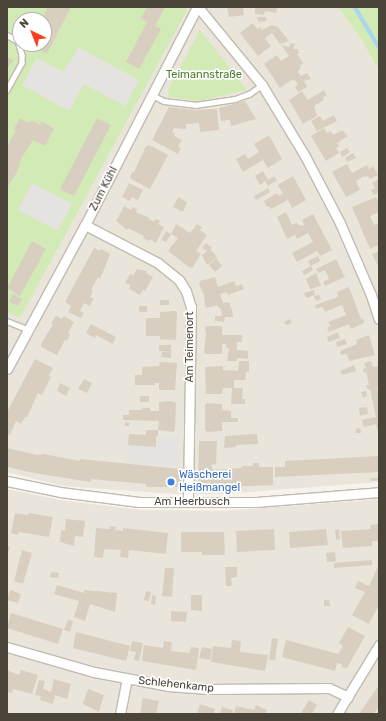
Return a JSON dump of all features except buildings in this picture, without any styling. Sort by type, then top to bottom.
[{"type":"street","points":[[198,7],[262,85],[305,156],[340,223],[371,295],[379,319]]},
{"type":"street","name":"Zum Kühl","points":[[7,369],[85,225],[198,7]]},
{"type":"street","name":"Am Teimenort","points":[[85,225],[158,263],[178,280],[186,291],[191,307],[188,502]]},
{"type":"street","name":"Am Heerbusch","points":[[7,481],[60,492],[139,502],[256,502],[379,492]]},
{"type":"street","points":[[338,714],[379,645]]},
{"type":"street","name":"Schlehenkamp","points":[[7,646],[86,670],[127,680],[208,689],[329,688],[348,697]]},
{"type":"street","points":[[120,714],[127,680]]},
{"type":"lane","points":[[7,35],[18,41],[22,55],[22,63],[7,90]]},
{"type":"lane","points":[[152,95],[164,101],[195,105],[235,99],[249,94],[262,85]]},
{"type":"lane","points":[[7,321],[28,329]]},
{"type":"shaded area","points":[[7,7],[338,7],[359,36],[379,70],[379,482],[223,494],[175,494],[63,486],[7,472]]},
{"type":"shaded area","points":[[78,47],[139,80],[125,106],[84,84],[69,111],[22,85],[37,58],[64,72]]},
{"type":"shaded area","points":[[32,183],[72,204],[58,231],[18,210]]},
{"type":"shaded area","points":[[128,434],[180,436],[178,467],[127,462]]},
{"type":"shaded area","points":[[7,489],[60,500],[141,510],[224,511],[379,499],[379,714],[7,714]]},
{"type":"green space","points":[[7,7],[185,7],[186,12],[20,318],[7,312]]},
{"type":"green space","points":[[338,7],[379,7],[379,70],[359,36]]},
{"type":"green space","name":"Teimannstraße","points":[[200,30],[247,90],[198,101],[169,97],[168,90]]},
{"type":"waterway","points":[[355,7],[379,47]]},
{"type":"place","name":"Wäscherei Heißmangel","points":[[171,482]]}]
